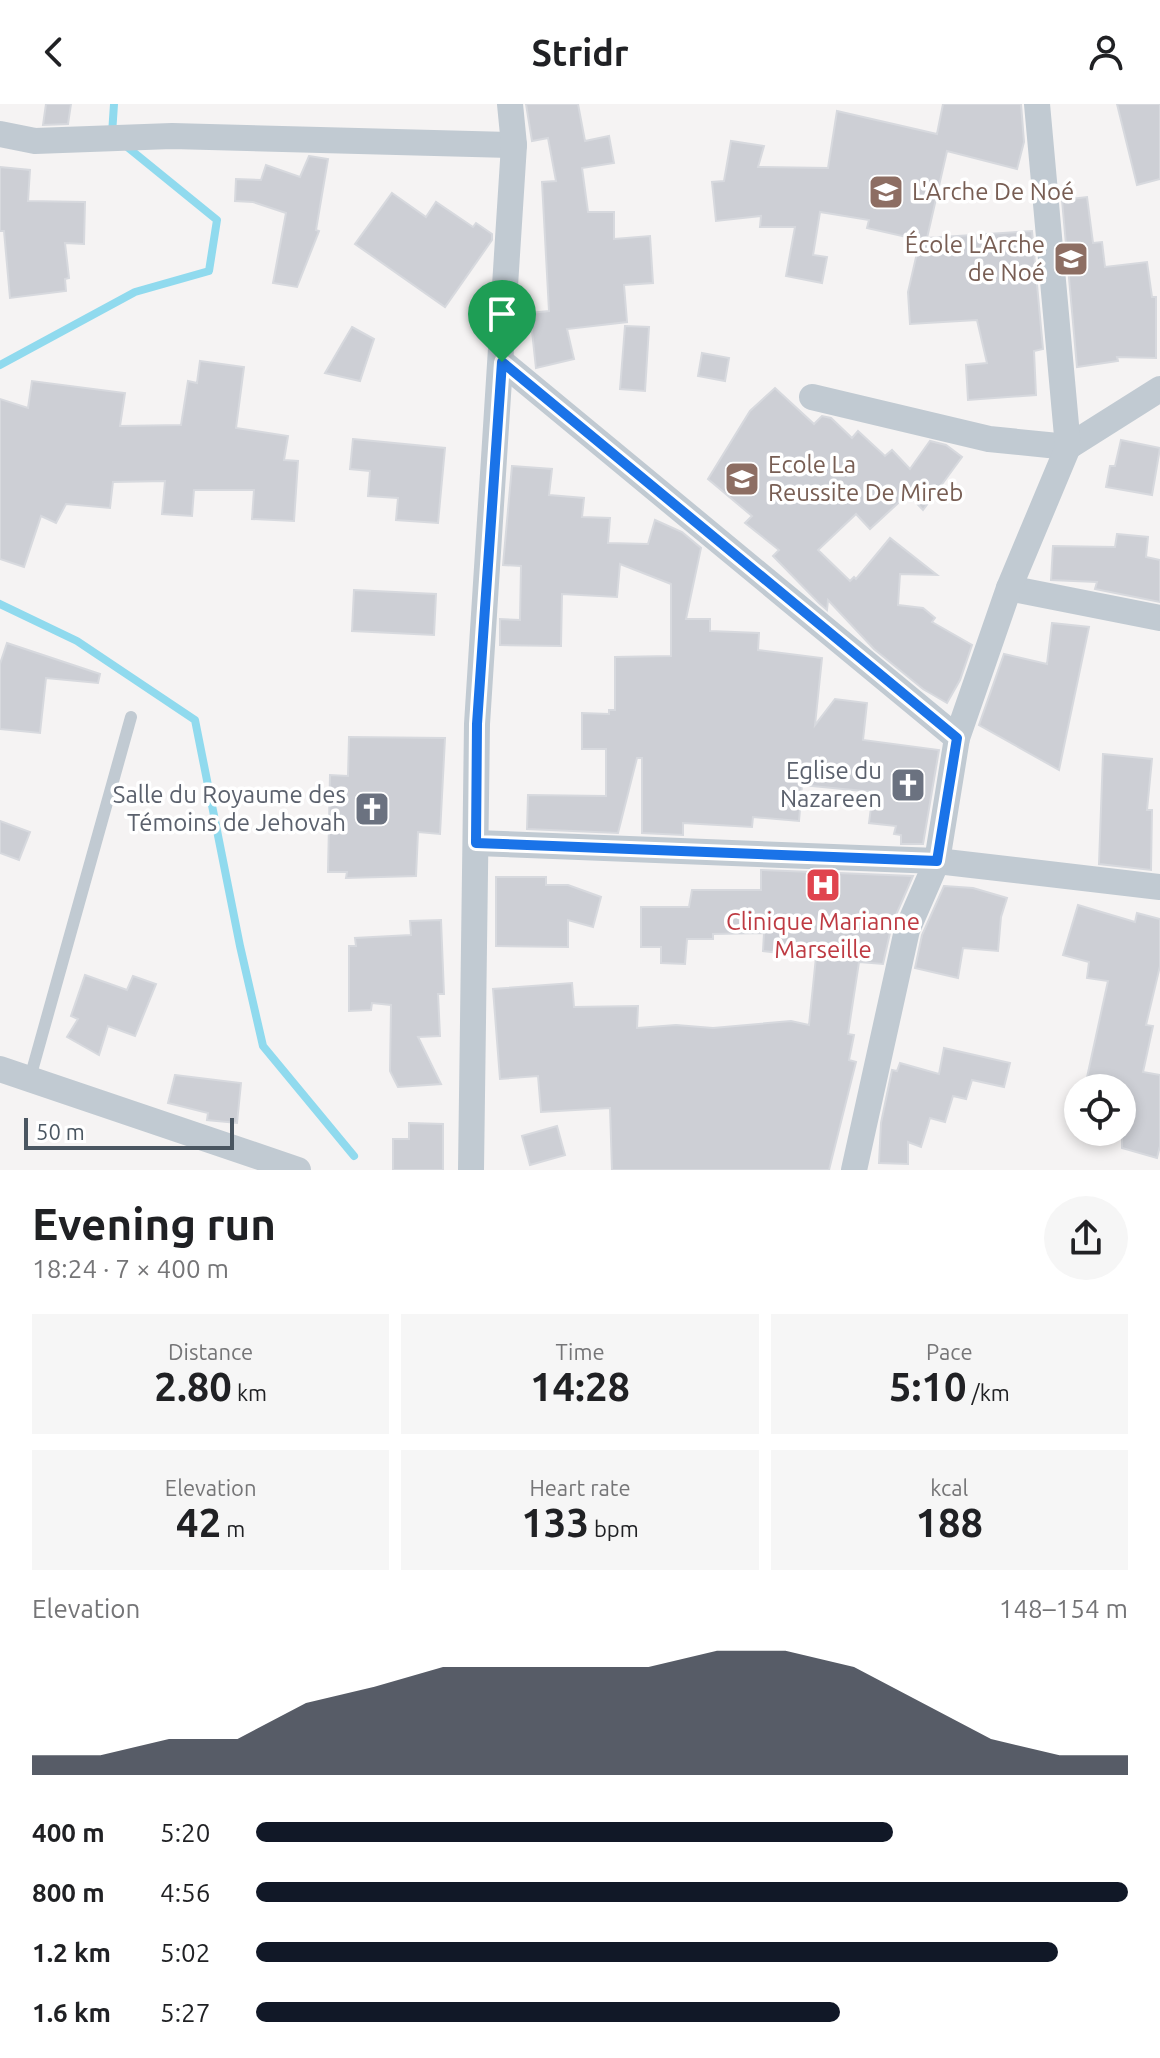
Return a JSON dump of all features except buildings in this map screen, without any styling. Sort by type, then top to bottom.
[{"type":"street","points":[[471,1170],[477,724],[514,145],[510,104]]},
{"type":"street","points":[[854,1170],[907,930],[937,861],[957,738],[1009,588],[1068,447],[1037,104]]},
{"type":"street","points":[[0,134],[20,140],[172,136],[514,145]]},
{"type":"street","points":[[502,362],[957,738]]},
{"type":"street","points":[[812,397],[989,439],[1068,447],[1148,407],[1160,389]]},
{"type":"street","points":[[1009,588],[1160,618]]},
{"type":"street","points":[[476,843],[937,861],[1160,887]]},
{"type":"street","points":[[0,1069],[298,1170]]},
{"type":"lane","points":[[30,1078],[131,717]]},
{"type":"waterway","points":[[112,134],[114,104]]},
{"type":"waterway","points":[[0,365],[135,292],[209,271],[217,220],[126,146]]},
{"type":"waterway","points":[[0,604],[77,641],[195,720],[263,1046],[354,1156]]},
{"type":"place","name":"L'Arche De Noé","points":[[886,192]]},
{"type":"place","name":"École L'Arche de Noé","points":[[1071,259]]},
{"type":"place","name":"Ecole La Reussite De Mireb","points":[[742,479]]},
{"type":"place","name":"Eglise du Nazareen","points":[[908,785]]},
{"type":"place","name":"Salle du Royaume des Témoins de Jehovah","points":[[372,809]]},
{"type":"place","name":"Clinique Marianne Marseille","points":[[823,885]]},
{"type":"route","points":[[502,362],[957,738],[937,861],[476,843],[477,724],[502,362]]}]
